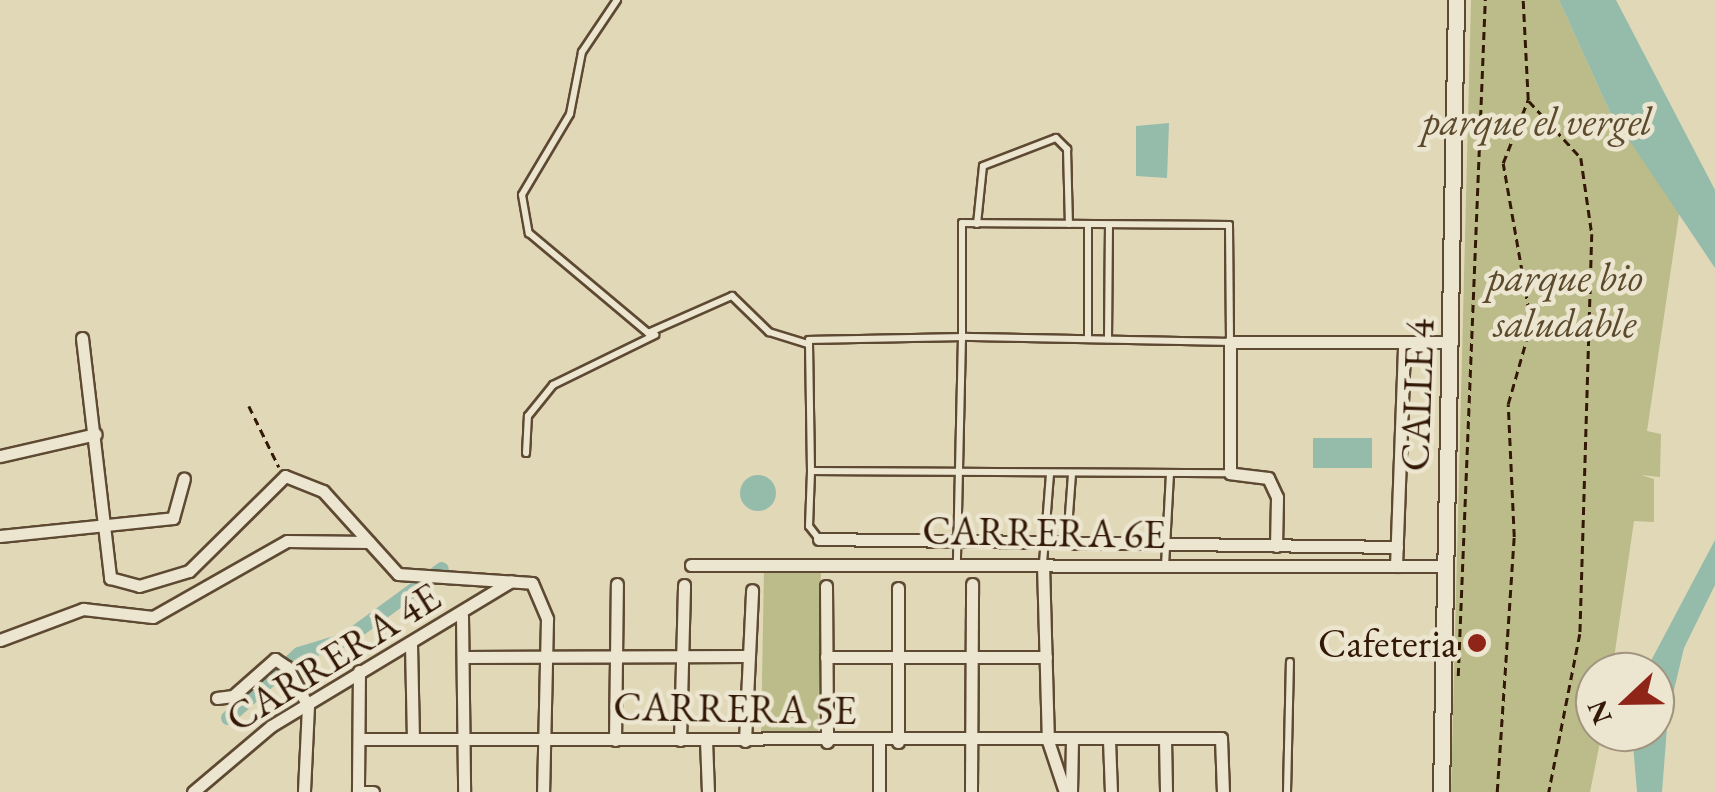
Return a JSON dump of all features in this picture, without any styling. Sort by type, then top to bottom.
[{"type":"street","name":"CALLE 4","points":[[1441,792],[1456,0]]},
{"type":"street","points":[[82,338],[110,578],[140,586],[189,571],[285,476],[322,491],[398,574],[429,580],[511,581],[543,593],[543,792]]},
{"type":"street","points":[[1276,546],[1277,497],[1268,478],[1230,473],[1230,342],[1452,342]]},
{"type":"street","points":[[1396,566],[1404,345]]},
{"type":"street","points":[[0,456],[96,434]]},
{"type":"street","points":[[0,536],[101,521],[173,518],[184,478]]},
{"type":"street","name":"CARRERA 6E","points":[[819,540],[1066,547],[1397,547]]},
{"type":"street","points":[[0,640],[83,608],[153,616],[288,541],[369,542]]},
{"type":"street","points":[[872,542],[872,562]]},
{"type":"street","points":[[915,562],[916,544]]},
{"type":"street","points":[[1066,547],[1067,565]]},
{"type":"street","points":[[1258,567],[1259,547]]},
{"type":"street","points":[[1327,567],[1328,547]]},
{"type":"street","name":"CARRERA 6E","points":[[691,565],[958,562],[1165,567],[1444,566]]},
{"type":"street","points":[[1043,564],[1048,741],[1068,792]]},
{"type":"street","name":"CARRERA 4E","points":[[192,792],[359,672],[462,616],[511,581]]},
{"type":"street","points":[[616,740],[617,584]]},
{"type":"street","points":[[971,792],[972,584]]},
{"type":"street","points":[[680,740],[684,585]]},
{"type":"street","points":[[826,586],[827,742]]},
{"type":"street","points":[[898,588],[898,742]]},
{"type":"street","points":[[745,742],[752,590]]},
{"type":"street","points":[[462,616],[464,792]]},
{"type":"street","points":[[411,644],[413,739]]},
{"type":"street","points":[[462,658],[748,656]]},
{"type":"street","points":[[826,657],[1046,657]]},
{"type":"street","points":[[217,698],[233,696],[275,659],[287,667],[308,706],[304,792]]},
{"type":"street","points":[[359,672],[358,792],[373,792]]},
{"type":"street","name":"CARRERA 5E","points":[[360,739],[898,742],[1221,738],[1222,792]]},
{"type":"street","points":[[1165,739],[1166,792]]},
{"type":"street","points":[[706,740],[708,792]]},
{"type":"street","points":[[1068,792],[1072,740]]},
{"type":"street","points":[[1110,740],[1111,792]]},
{"type":"street","points":[[879,742],[879,792]]},
{"type":"street","points":[[214,774],[214,792]]},
{"type":"lane","points":[[616,0],[582,52],[570,114],[522,195],[520,216],[528,233],[655,335]]},
{"type":"lane","points":[[977,224],[983,166],[1056,138],[1067,148],[1069,224]]},
{"type":"lane","points":[[526,453],[528,416],[553,385],[732,296],[769,332],[808,344],[962,337],[1230,342],[1229,226],[962,224],[962,337],[957,470],[958,562]]},
{"type":"lane","points":[[1088,224],[1088,339]]},
{"type":"lane","points":[[1108,225],[1108,340]]},
{"type":"lane","points":[[808,344],[809,526],[819,540]]},
{"type":"lane","points":[[811,471],[1230,473]]},
{"type":"lane","points":[[1043,564],[1050,474]]},
{"type":"lane","points":[[1066,547],[1072,474]]},
{"type":"lane","points":[[1165,567],[1170,474]]},
{"type":"lane","points":[[1287,792],[1290,662]]},
{"type":"path","points":[[1458,693],[1484,0]]},
{"type":"path","points":[[1497,792],[1514,537],[1508,404],[1531,324],[1504,163],[1528,100],[1523,0]]},
{"type":"path","points":[[1528,100],[1582,158],[1592,234],[1580,634],[1549,792]]},
{"type":"path","points":[[250,406],[285,476]]},
{"type":"green space","name":"parque bio saludable","points":[[1471,0],[1559,0],[1609,110],[1680,208],[1647,431],[1661,434],[1660,477],[1641,475],[1654,479],[1654,522],[1634,521],[1615,652],[1575,652],[1575,752],[1598,752],[1590,792],[1451,792]]},
{"type":"green space","points":[[764,567],[821,568],[818,742],[761,741]]},
{"type":"shaded area","points":[[1559,0],[1616,0],[1715,190],[1715,268],[1609,110]]},
{"type":"shaded area","points":[[1169,123],[1167,178],[1136,176],[1136,126]]},
{"type":"shaded area","points":[[1313,438],[1372,438],[1372,468],[1313,468]]},
{"type":"shaded area","points":[[758,475],[770,481],[776,493],[770,505],[758,511],[746,505],[740,493],[746,481]]},
{"type":"shaded area","points":[[1715,540],[1715,585],[1684,648],[1675,686],[1675,652],[1656,652]]},
{"type":"shaded area","points":[[1634,752],[1665,752],[1662,792],[1637,792]]},
{"type":"waterway","points":[[228,718],[299,654],[345,640],[442,569]]},
{"type":"place","name":"Cafeteria","points":[[1477,643]]},
{"type":"park label","name":"parque el vergel","points":[[1537,121]]}]
